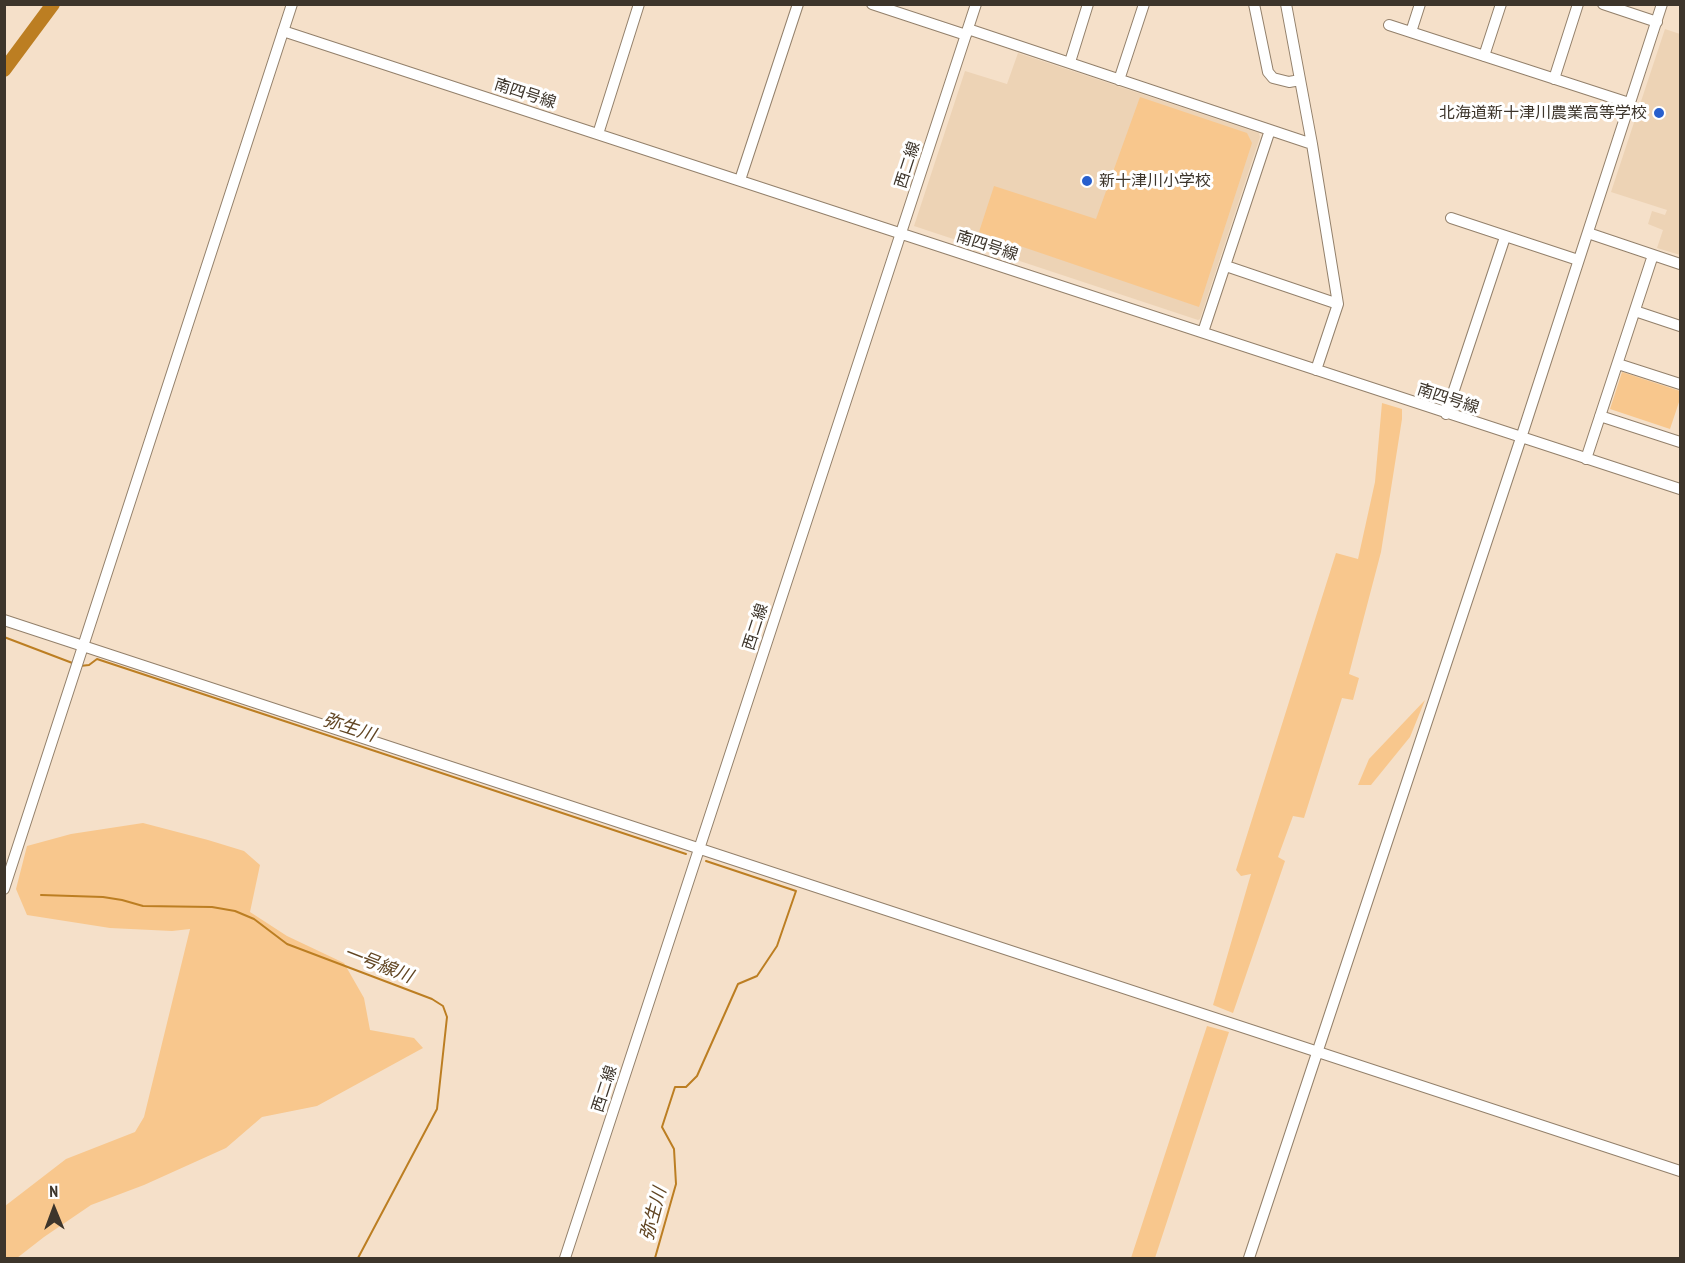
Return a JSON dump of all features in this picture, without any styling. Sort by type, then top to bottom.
[{"type":"street","points":[[4,890],[85,647],[292,4]]},
{"type":"street","points":[[598,134],[639,4]]},
{"type":"street","points":[[740,180],[798,4]]},
{"type":"street","points":[[872,4],[1070,62],[1312,144]]},
{"type":"street","name":"西二線","points":[[565,1258],[976,4]]},
{"type":"street","points":[[1070,62],[1088,4]]},
{"type":"street","points":[[1119,80],[1144,4]]},
{"type":"street","points":[[1254,4],[1268,72],[1273,78],[1289,82],[1300,80]]},
{"type":"street","points":[[1286,4],[1338,304],[1316,370]]},
{"type":"street","points":[[1411,32],[1420,4]]},
{"type":"street","points":[[1484,56],[1501,4]]},
{"type":"street","points":[[1554,79],[1578,4]]},
{"type":"street","points":[[1603,4],[1657,22]]},
{"type":"street","points":[[1249,1258],[1521,438],[1662,4]]},
{"type":"street","points":[[1389,25],[1629,103]]},
{"type":"street","name":"南四号線","points":[[283,32],[1680,489]]},
{"type":"street","points":[[1203,333],[1270,130]]},
{"type":"street","points":[[1450,218],[1578,260]]},
{"type":"street","points":[[1588,233],[1680,264]]},
{"type":"street","points":[[1446,414],[1505,237]]},
{"type":"street","points":[[1587,459],[1653,255]]},
{"type":"street","points":[[1226,266],[1338,304]]},
{"type":"street","points":[[1635,311],[1680,326]]},
{"type":"street","points":[[1618,364],[1680,384]]},
{"type":"street","points":[[1600,416],[1680,442]]},
{"type":"street","points":[[4,620],[1680,1171]]},
{"type":"shaded area","name":"北海道新十津川農業高等学校","points":[[1665,29],[1680,34],[1680,255],[1657,248],[1663,230],[1648,224],[1652,211],[1665,215],[1667,210],[1611,192]]},
{"type":"shaded area","name":"新十津川小学校","points":[[1018,53],[1259,133],[1260,137],[1200,319],[914,226],[965,71],[1007,84]]},
{"type":"shaded area","points":[[1140,97],[1247,133],[1252,143],[1199,307],[979,232],[994,186],[1096,219]]},
{"type":"shaded area","points":[[1622,372],[1680,391],[1680,399],[1670,429],[1610,409]]},
{"type":"shaded area","points":[[1382,403],[1402,409],[1402,419],[1381,552],[1349,674],[1359,678],[1353,700],[1342,698],[1304,818],[1293,816],[1278,857],[1285,861],[1233,1013],[1213,1005],[1251,874],[1241,876],[1236,870],[1336,553],[1358,559],[1375,482]]},
{"type":"shaded area","points":[[1425,700],[1410,737],[1371,785],[1358,785],[1369,759]]},
{"type":"shaded area","points":[[143,823],[244,851],[260,865],[250,912],[287,936],[344,963],[364,998],[370,1030],[414,1038],[423,1048],[317,1106],[262,1117],[226,1148],[144,1185],[91,1205],[17,1258],[5,1258],[5,1206],[66,1159],[135,1132],[144,1117],[190,929],[172,931],[110,928],[27,915],[16,889],[27,846],[71,834]]},
{"type":"shaded area","points":[[1207,1026],[1229,1032],[1155,1258],[1131,1258]]},
{"type":"waterway","points":[[4,70],[53,4]]},
{"type":"waterway","name":"弥生川","points":[[4,637],[75,664]]},
{"type":"waterway","name":"弥生川","points":[[80,666],[89,665],[97,659],[686,854]]},
{"type":"waterway","name":"弥生川","points":[[655,1258],[676,1184],[674,1149],[662,1127],[675,1087],[686,1087],[697,1076],[738,984],[757,976],[777,946],[796,891],[706,861]]},
{"type":"waterway","name":"一号線川","points":[[41,895],[103,897],[143,906],[212,907],[235,911],[254,919],[287,944],[432,999],[443,1006],[447,1017],[437,1109],[358,1258]]},
{"type":"place","name":"北海道新十津川農業高等学校","points":[[1659,113]]},
{"type":"place","name":"新十津川小学校","points":[[1087,181]]}]
